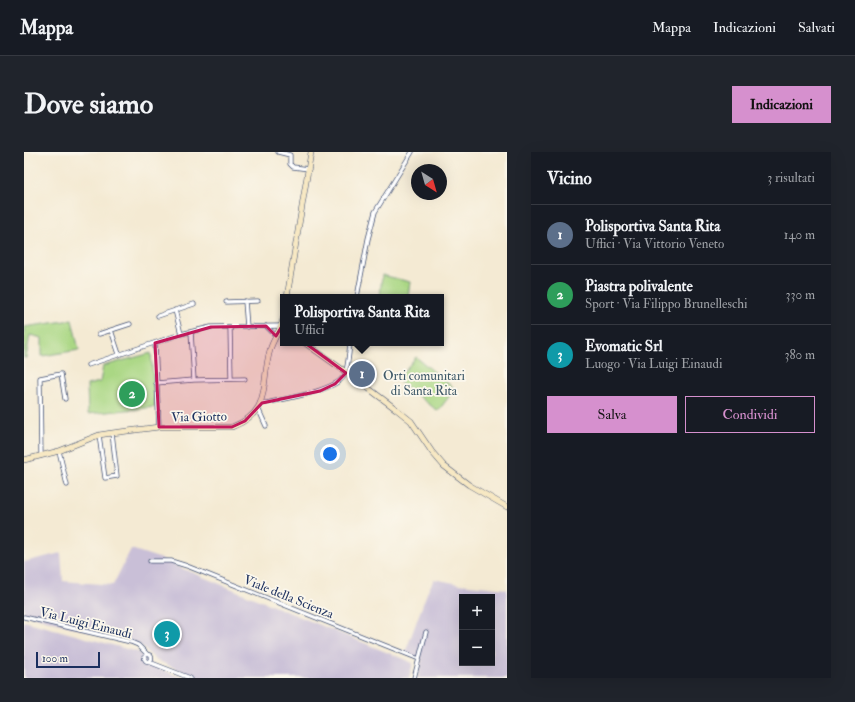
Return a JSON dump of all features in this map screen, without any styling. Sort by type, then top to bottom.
[{"type":"street","points":[[278,152],[290,155],[290,164],[293,167],[309,169]]},
{"type":"street","points":[[288,294],[312,152]]},
{"type":"street","points":[[357,294],[375,212],[412,152]]},
{"type":"street","points":[[245,301],[247,327]]},
{"type":"street","points":[[226,302],[258,301]]},
{"type":"street","points":[[158,316],[194,304]]},
{"type":"street","points":[[175,310],[182,334]]},
{"type":"street","points":[[99,334],[130,324]]},
{"type":"street","points":[[267,326],[276,336]]},
{"type":"street","points":[[88,365],[182,334],[211,327],[280,326]]},
{"type":"street","points":[[230,327],[231,380]]},
{"type":"street","points":[[280,329],[270,348],[265,370],[262,403],[320,391],[335,384],[343,378],[346,373],[350,346]]},
{"type":"street","points":[[111,330],[119,354]]},
{"type":"street","points":[[190,332],[194,380]]},
{"type":"street","points":[[155,343],[159,427]]},
{"type":"street","points":[[309,346],[396,408],[410,421],[444,466],[469,485],[507,507]]},
{"type":"street","points":[[42,456],[40,378],[61,374],[65,399]]},
{"type":"street","points":[[156,383],[194,380],[245,379]]},
{"type":"street","name":"Via Giotto","points":[[24,460],[59,451],[99,435],[159,427],[232,427],[245,421],[262,403]]},
{"type":"street","points":[[258,408],[266,426]]},
{"type":"street","points":[[99,435],[105,478],[117,476],[112,433]]},
{"type":"street","points":[[59,451],[67,485]]},
{"type":"street","name":"Viale della Scienza","points":[[150,561],[171,561],[187,566],[419,659]]},
{"type":"street","name":"Via Luigi Einaudi","points":[[24,617],[126,640],[138,646],[146,656]]},
{"type":"street","points":[[414,678],[426,632]]},
{"type":"street","points":[[151,661],[151,656],[146,656],[145,660],[151,661],[190,678]]},
{"type":"highlighted area","points":[[266,326],[276,336],[282,326],[346,373],[335,384],[320,391],[262,403],[245,421],[232,427],[159,427],[155,343],[211,327]]},
{"type":"shaded area","points":[[131,549],[174,563],[176,566],[413,663],[409,678],[198,678],[156,660],[141,646],[24,614],[24,562],[61,553],[63,581],[113,585]]},
{"type":"shaded area","points":[[434,579],[459,584],[507,589],[507,678],[418,678],[422,660],[405,653],[427,593]]},
{"type":"shaded area","points":[[24,621],[138,652],[153,666],[182,678],[24,678]]},
{"type":"green space","points":[[382,275],[410,282],[408,294],[380,294]]},
{"type":"green space","points":[[72,320],[79,350],[42,356],[42,338],[30,335],[26,358],[24,358],[24,327]]},
{"type":"green space","points":[[151,353],[155,407],[88,414],[87,385],[100,382],[103,366]]},
{"type":"green space","name":"Orti comunitari di Santa Rita","points":[[416,357],[455,389],[438,411],[397,380]]},
{"type":"place","name":"Polisportiva Santa Rita","points":[[362,374]]},
{"type":"place","name":"Piastra polivalente","points":[[132,394]]},
{"type":"place","name":"Evomatic Srl","points":[[167,634]]}]
